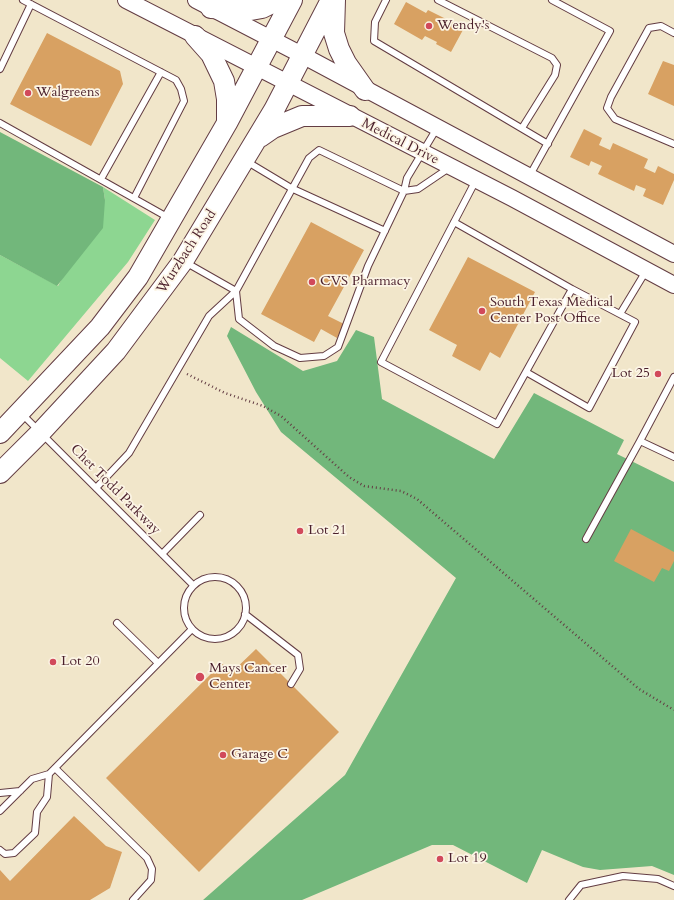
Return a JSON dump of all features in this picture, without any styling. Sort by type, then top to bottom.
[{"type":"main road","points":[[204,4],[251,10],[262,8],[278,0]]},
{"type":"main road","name":"Wurzbach Road","points":[[0,434],[100,327],[138,276],[227,123],[273,39],[292,0]]},
{"type":"main road","name":"Wurzbach Road","points":[[0,473],[40,433],[116,350],[183,261],[274,110],[331,0]]},
{"type":"main road","points":[[335,0],[334,33],[339,49],[346,63],[366,90]]},
{"type":"main road","points":[[195,36],[211,54],[224,81],[228,98],[227,123]]},
{"type":"main road","points":[[256,141],[273,128],[302,116],[350,116]]},
{"type":"street","name":"Medical Drive","points":[[126,0],[476,180],[674,285]]},
{"type":"street","name":"Medical Drive","points":[[204,4],[273,39],[529,177],[672,250]]},
{"type":"lane","points":[[23,0],[176,80],[181,89],[184,101],[134,198]]},
{"type":"lane","points":[[386,0],[375,22],[374,40],[548,144]]},
{"type":"lane","points":[[438,0],[552,58],[557,65],[555,75],[522,128]]},
{"type":"lane","points":[[529,177],[610,31],[552,0]]},
{"type":"lane","points":[[0,69],[31,4]]},
{"type":"lane","points":[[674,33],[661,26],[649,28],[611,97],[607,108],[615,119],[674,144]]},
{"type":"lane","points":[[100,179],[161,72]]},
{"type":"lane","points":[[0,123],[172,219]]},
{"type":"lane","points":[[236,291],[239,319],[274,346],[300,358],[324,356],[338,347],[368,266],[404,191],[407,178],[437,128]]},
{"type":"lane","points":[[96,488],[128,453],[209,316],[236,291],[291,188],[309,158],[319,150],[404,191],[418,189],[450,167]]},
{"type":"lane","points":[[245,160],[291,188],[385,231]]},
{"type":"lane","points":[[476,180],[381,362],[497,424],[572,289]]},
{"type":"lane","points":[[454,222],[572,289],[634,322],[589,408],[526,372]]},
{"type":"lane","points":[[183,261],[236,291]]},
{"type":"lane","points":[[620,314],[646,270]]},
{"type":"lane","points":[[586,539],[674,377]]},
{"type":"lane","name":"Chet Todd Parkway","points":[[21,413],[193,585]]},
{"type":"lane","points":[[640,441],[674,457]]},
{"type":"lane","points":[[162,554],[200,515]]},
{"type":"lane","points":[[210,577],[220,577],[230,580],[238,587],[243,595],[246,614],[242,624],[236,631],[226,637],[216,640],[205,638],[188,625],[184,615],[183,604],[186,594],[193,585],[210,577]]},
{"type":"lane","points":[[246,614],[298,655],[300,669],[291,684]]},
{"type":"lane","points":[[117,623],[158,663]]},
{"type":"lane","points":[[0,811],[32,779],[49,774],[192,629]]},
{"type":"lane","points":[[55,768],[147,858],[152,869],[151,880],[133,900]]},
{"type":"lane","points":[[0,850],[5,854],[14,853],[35,833],[37,812],[47,797],[49,774]]},
{"type":"lane","points":[[0,793],[20,791]]},
{"type":"lane","points":[[569,900],[581,886],[623,876],[658,879],[674,886]]},
{"type":"path","points":[[178,369],[225,393],[263,406],[281,416],[350,477],[364,486],[401,491],[417,499],[639,689],[674,710]]},
{"type":"green space","points":[[0,132],[103,187],[105,200],[103,228],[57,286],[0,255]]},
{"type":"green space","points":[[103,187],[155,220],[128,262],[28,381],[0,358],[0,255],[58,286],[105,200]]},
{"type":"green space","points":[[231,327],[303,371],[337,361],[356,330],[374,337],[382,399],[494,459],[534,393],[624,440],[617,454],[674,482],[674,875],[652,866],[600,870],[583,867],[542,850],[527,883],[453,845],[432,845],[302,900],[203,900],[345,775],[456,578],[281,432],[256,392],[227,336]]},
{"type":"building","name":"Wendy's","points":[[406,2],[426,13],[428,10],[464,28],[451,52],[425,36],[422,40],[394,24]]},
{"type":"building","name":"Walgreens","points":[[47,33],[120,71],[123,84],[91,146],[10,104]]},
{"type":"building","points":[[663,61],[674,65],[674,106],[648,94]]},
{"type":"building","points":[[584,129],[602,138],[599,145],[610,150],[613,143],[648,159],[644,168],[655,173],[658,166],[674,174],[674,180],[663,205],[643,196],[646,189],[636,185],[634,191],[598,174],[602,166],[591,161],[589,166],[570,157]]},
{"type":"building","name":"CVS Pharmacy","points":[[311,222],[364,250],[328,316],[344,324],[337,338],[321,329],[314,342],[261,314]]},
{"type":"building","name":"South Texas Medical Center Post Office","points":[[468,257],[535,292],[500,358],[490,352],[480,371],[452,356],[457,345],[429,330]]},
{"type":"building","points":[[631,529],[674,552],[674,561],[669,571],[662,568],[654,582],[614,561]]},
{"type":"building","name":"Garage C","points":[[256,649],[339,732],[199,872],[106,778],[222,663],[231,673]]},
{"type":"building","points":[[74,816],[106,846],[122,852],[110,888],[90,900],[0,900],[0,870],[10,881]]},
{"type":"place","name":"Wendy's","points":[[429,26]]},
{"type":"place","name":"Walgreens","points":[[28,93]]},
{"type":"place","name":"CVS Pharmacy","points":[[312,282]]},
{"type":"place","name":"South Texas Medical Center Post Office","points":[[482,311]]},
{"type":"place","name":"Lot 25","points":[[658,374]]},
{"type":"place","name":"Lot 21","points":[[300,531]]},
{"type":"place","name":"Lot 20","points":[[53,662]]},
{"type":"place","name":"Mays Cancer Center","points":[[200,677]]},
{"type":"place","name":"Garage C","points":[[223,755]]},
{"type":"place","name":"Lot 19","points":[[440,859]]}]
